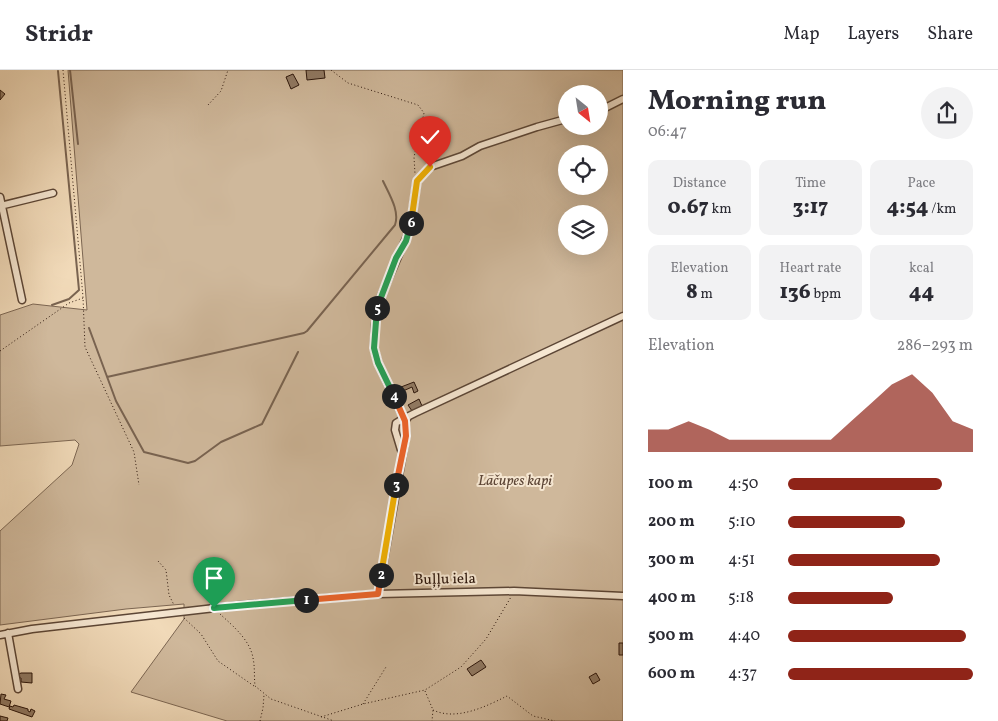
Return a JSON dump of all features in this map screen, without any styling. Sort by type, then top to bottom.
[{"type":"street","points":[[608,106],[623,99]]},
{"type":"street","points":[[378,594],[406,436],[405,421],[378,363],[374,348],[374,326],[378,303],[410,229],[417,181],[430,167],[462,156],[480,146],[558,121]]},
{"type":"street","points":[[1,206],[53,193]]},
{"type":"street","points":[[0,197],[22,300]]},
{"type":"street","points":[[405,421],[415,413],[623,316]]},
{"type":"street","points":[[402,454],[395,430],[398,421],[405,421]]},
{"type":"street","name":"Buļļu iela","points":[[0,635],[32,629],[214,608],[378,594],[514,592],[623,596]]},
{"type":"street","points":[[8,633],[18,689]]},
{"type":"path","points":[[63,70],[83,297],[85,347],[134,452],[139,485]]},
{"type":"path","points":[[208,105],[221,92],[228,70]]},
{"type":"path","points":[[331,70],[348,83],[418,105],[424,113],[414,157],[417,181]]},
{"type":"path","points":[[0,351],[69,303],[83,297]]},
{"type":"path","points":[[158,560],[166,570],[169,595],[175,609],[201,634],[218,660],[271,699],[334,721]]},
{"type":"path","points":[[321,717],[363,704],[425,690],[461,667],[486,639],[514,592]]},
{"type":"path","points":[[214,608],[235,628],[247,643],[253,657],[254,686]]},
{"type":"path","points":[[363,704],[386,667]]},
{"type":"path","points":[[425,690],[433,710],[432,721]]},
{"type":"path","points":[[260,721],[264,694]]},
{"type":"path","points":[[433,710],[441,715],[461,715],[476,711],[507,696],[533,716],[555,721]]},
{"type":"green space","name":"Lāčupes kapi","points":[[68,70],[623,70],[623,721],[227,721],[131,692],[184,619],[184,604],[126,609],[0,625],[0,531],[72,465],[79,444],[75,440],[0,446],[0,315],[33,304],[87,310]]},
{"type":"building","points":[[306,70],[324,70],[325,78],[307,80]]},
{"type":"building","points":[[293,74],[299,85],[291,89],[286,77]]},
{"type":"building","points":[[0,90],[5,94],[0,100]]},
{"type":"building","points":[[414,382],[418,391],[414,393],[412,387],[403,391],[401,387]]},
{"type":"building","points":[[419,399],[422,406],[412,411],[408,405]]},
{"type":"building","points":[[619,643],[623,643],[623,655],[619,655]]},
{"type":"building","points":[[481,660],[486,667],[472,676],[467,669]]},
{"type":"building","points":[[21,673],[32,673],[32,683],[21,682],[21,678],[18,678]]},
{"type":"building","points":[[596,673],[600,680],[593,684],[589,677]]},
{"type":"building","points":[[1,694],[6,695],[4,699],[11,701],[9,707],[0,704]]},
{"type":"building","points":[[14,705],[28,709],[30,712],[31,709],[35,711],[32,717],[9,709],[10,706],[13,707]]},
{"type":"building","points":[[0,716],[8,718],[7,721],[0,721]]},
{"type":"waterway","points":[[70,70],[78,144]]},
{"type":"waterway","points":[[52,305],[69,299],[79,290],[58,71]]},
{"type":"waterway","points":[[107,377],[307,331],[395,225],[395,208],[383,181]]},
{"type":"waterway","points":[[89,328],[116,401],[144,452],[188,463],[195,461],[221,442],[262,424],[298,352]]},
{"type":"route","points":[[214,608],[378,594],[406,436],[405,421],[378,363],[374,348],[374,326],[378,303],[410,229],[417,181],[430,167]]}]
